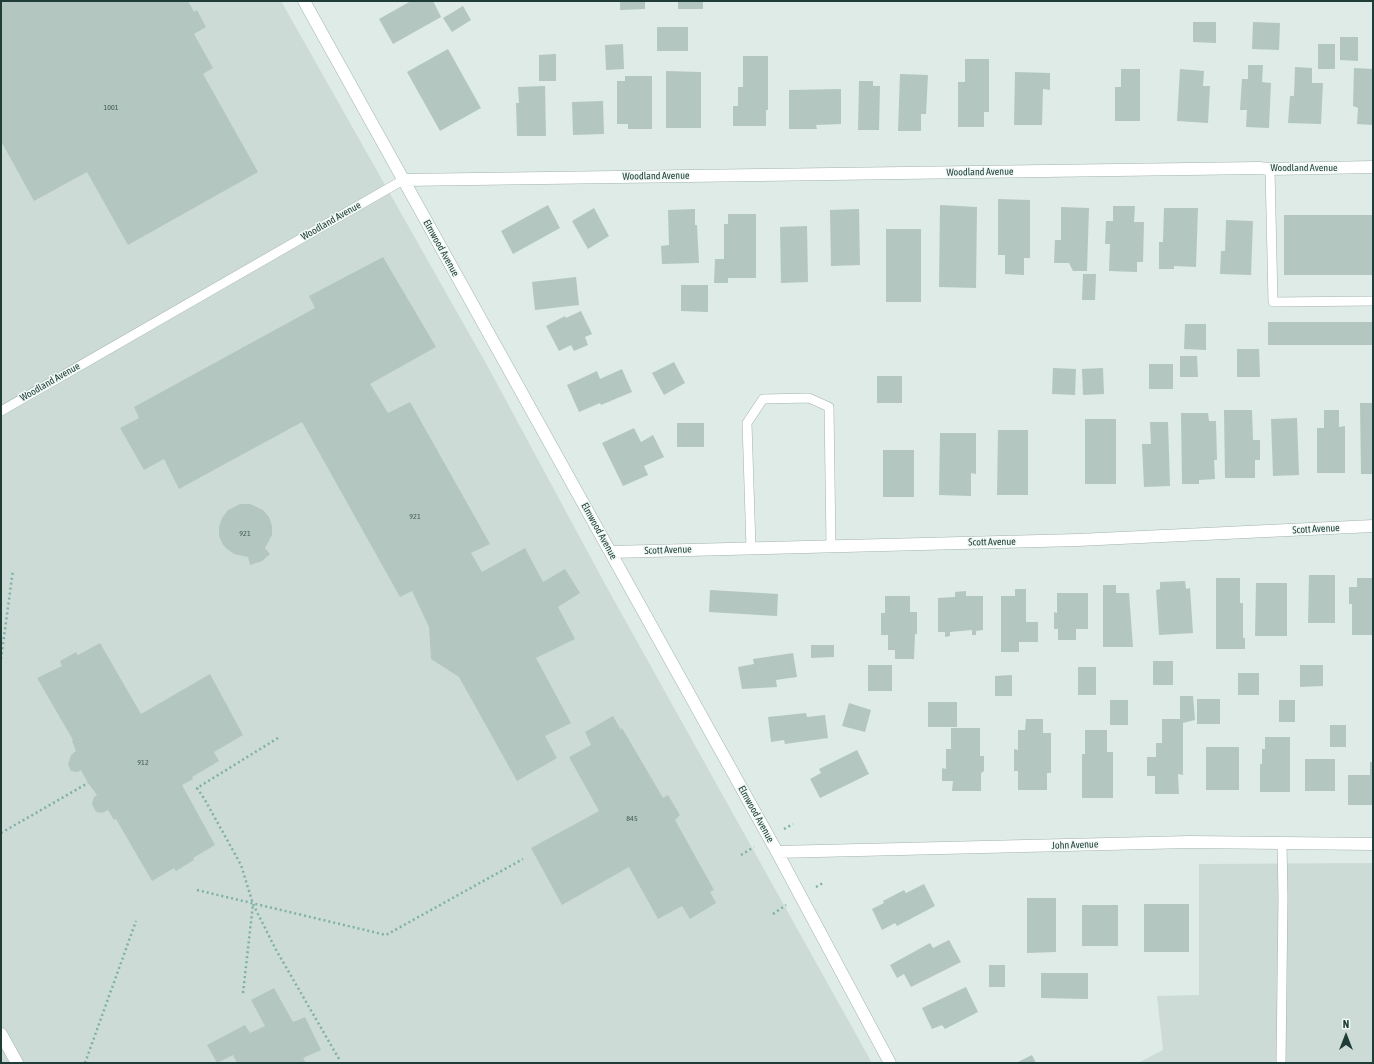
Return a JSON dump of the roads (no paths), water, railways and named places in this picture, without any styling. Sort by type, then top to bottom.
[{"type":"street","name":"Elmwood Avenue","points":[[304,1],[777,852],[890,1063]]},
{"type":"street","name":"Woodland Avenue","points":[[403,180],[1373,167]]},
{"type":"street","name":"Scott Avenue","points":[[611,552],[1078,540],[1373,526]]},
{"type":"street","name":"John Avenue","points":[[777,852],[1190,842],[1373,844]]},
{"type":"street","points":[[1,1034],[17,1063]]},
{"type":"lane","points":[[1270,169],[1273,302],[1373,301]]},
{"type":"lane","name":"Woodland Avenue","points":[[1,411],[403,180]]},
{"type":"lane","points":[[751,548],[747,423],[763,399],[809,398],[829,407],[831,546]]},
{"type":"lane","points":[[1281,1063],[1283,897],[1282,843]]}]
